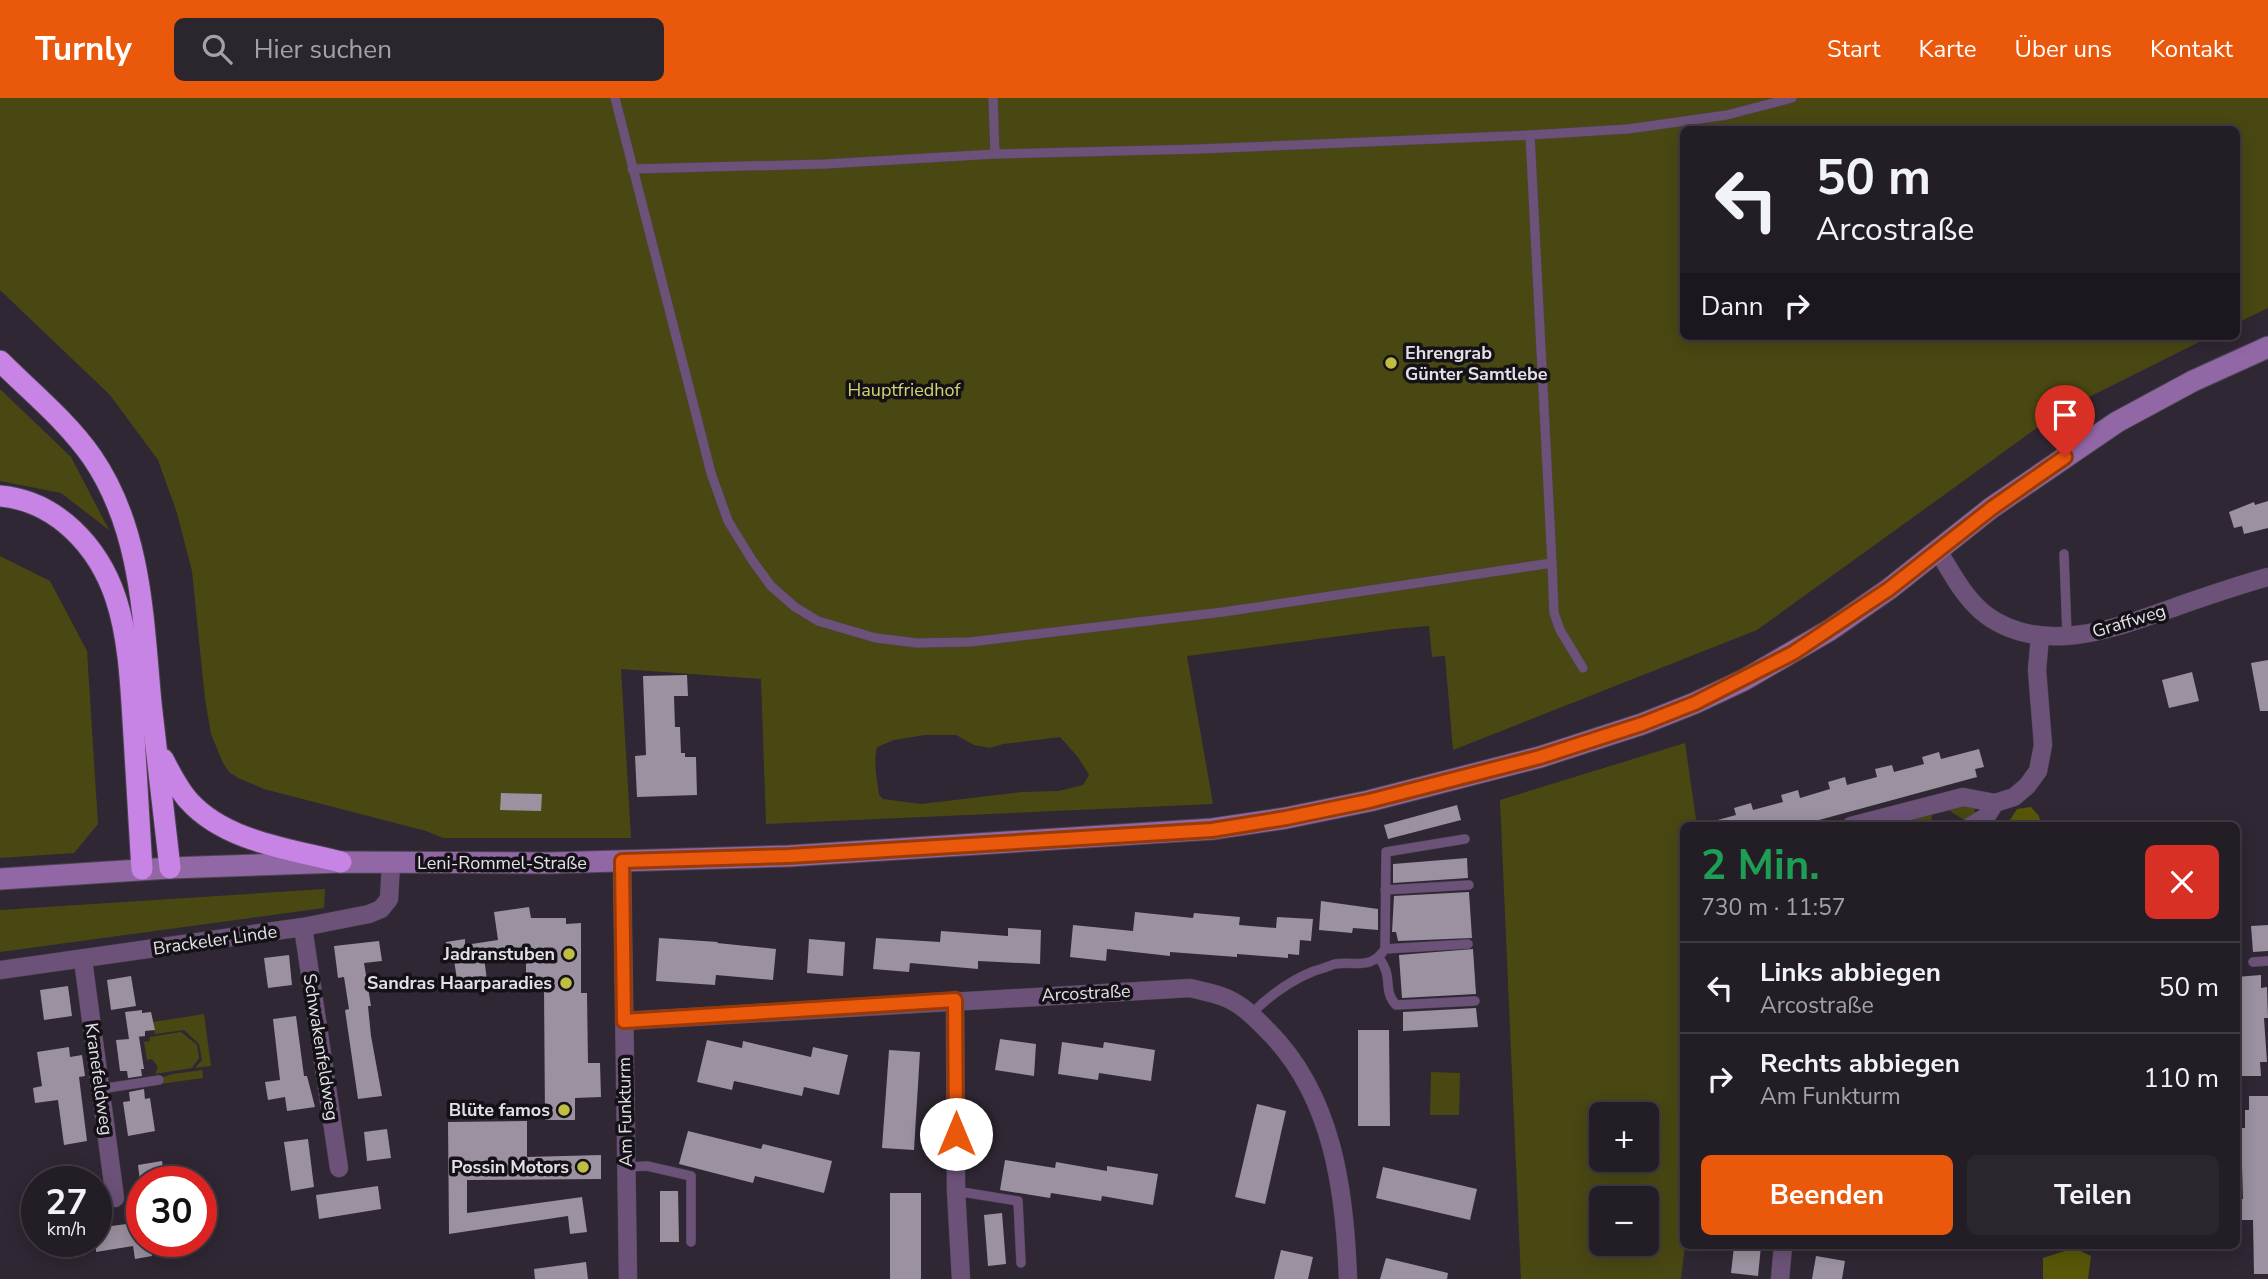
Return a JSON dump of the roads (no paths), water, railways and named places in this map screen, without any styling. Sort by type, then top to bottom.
[{"type":"highway","points":[[0,361],[57,415],[92,456],[123,517],[139,584],[170,867]]},
{"type":"highway","points":[[0,496],[22,500],[46,509],[66,523],[86,542],[105,573],[116,599],[130,679],[142,869]]},
{"type":"highway","points":[[158,748],[173,778],[190,802],[219,824],[254,840],[341,862]]},
{"type":"main road","name":"Leni-Rommel-Straße","points":[[0,879],[170,867],[341,862],[622,861],[802,856],[1212,830],[1369,801],[1540,757],[1642,724],[1744,680],[1802,648],[1889,589],[1992,508],[2117,422],[2193,381],[2268,347]]},
{"type":"street","name":"Graffweg","points":[[1938,551],[1962,590],[1986,614],[2015,630],[2040,636],[2087,635],[2268,577]]},
{"type":"street","points":[[1867,822],[1964,797],[1995,803],[2014,797],[2027,786],[2042,760],[2037,670],[2040,636]]},
{"type":"street","points":[[1978,822],[1986,817],[1995,803]]},
{"type":"street","name":"Am Funkturm","points":[[622,861],[628,1279]]},
{"type":"street","name":"Brackeler Linde","points":[[0,970],[339,922],[381,909],[389,899],[391,863]]},
{"type":"street","name":"Schwakenfeldweg","points":[[303,927],[339,1168]]},
{"type":"street","name":"Kranefeldweg","points":[[83,960],[115,1198]]},
{"type":"street","name":"Arcostraße","points":[[624,1021],[1190,988],[1226,998],[1251,1014],[1285,1048],[1311,1088],[1337,1171],[1346,1230],[1348,1279]]},
{"type":"street","points":[[955,1000],[956,1191],[961,1279]]},
{"type":"street","points":[[1780,1279],[1783,1249]]},
{"type":"lane","points":[[615,98],[711,473],[728,521],[771,586],[795,607],[818,621],[883,639],[937,643],[970,642],[1223,612],[1552,563]]},
{"type":"lane","points":[[993,98],[995,154]]},
{"type":"lane","points":[[632,169],[825,164],[995,154],[1199,149],[1530,135],[1628,129],[1727,115],[1792,98]]},
{"type":"lane","points":[[1530,135],[1554,613],[1560,630],[1583,668]]},
{"type":"lane","points":[[2064,554],[2067,635]]},
{"type":"lane","points":[[1251,1014],[1287,983],[1335,964],[1369,963],[1379,958],[1385,949],[1386,852],[1465,839]]},
{"type":"lane","points":[[1385,890],[1469,885]]},
{"type":"lane","points":[[1385,949],[1468,944]]},
{"type":"lane","points":[[1379,958],[1387,969],[1389,998],[1396,1005],[1475,1001]]},
{"type":"lane","points":[[2253,962],[2268,961]]},
{"type":"lane","points":[[100,1089],[159,1080]]},
{"type":"lane","points":[[627,1167],[646,1166],[691,1177],[691,1242]]},
{"type":"lane","points":[[956,1191],[1017,1201],[1021,1263]]},
{"type":"place","name":"Ehrengrab Günter Samtlebe","points":[[1391,363]]},
{"type":"place","name":"Jadranstuben","points":[[569,954]]},
{"type":"place","name":"Sandras Haarparadies","points":[[566,983]]},
{"type":"place","name":"Blüte famos","points":[[564,1110]]},
{"type":"place","name":"Possin Motors","points":[[583,1167]]},
{"type":"park label","name":"Hauptfriedhof","points":[[904,390]]}]
